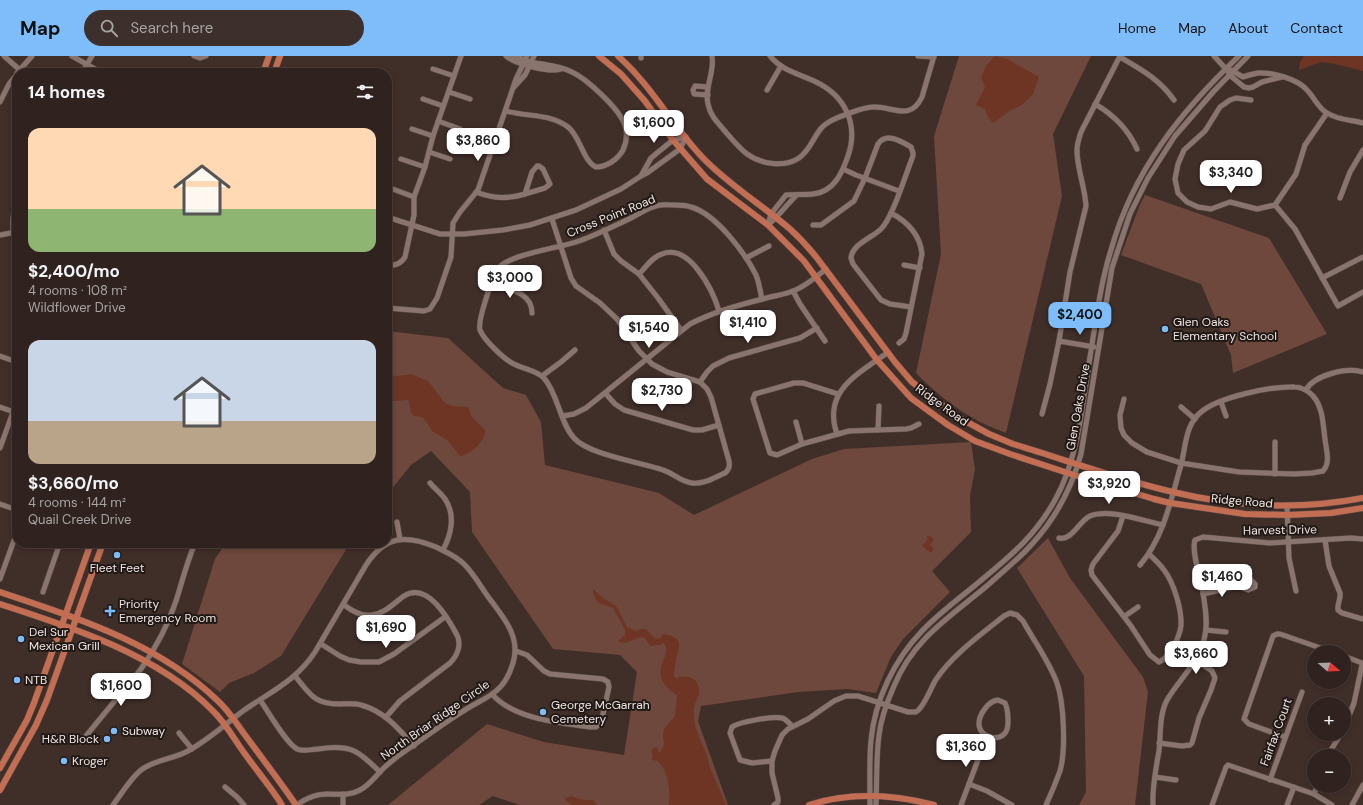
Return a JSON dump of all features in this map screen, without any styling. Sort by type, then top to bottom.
[{"type":"main road","points":[[265,68],[269,56]]},
{"type":"main road","points":[[276,68],[280,56]]},
{"type":"main road","name":"Ridge Road","points":[[600,56],[621,74],[645,101],[673,140],[707,179],[768,225],[804,261],[817,276],[877,360],[912,398],[948,425],[976,442],[1010,454],[1170,503],[1245,514],[1287,515],[1331,513],[1363,508]]},
{"type":"main road","name":"Ridge Road","points":[[618,56],[653,92],[686,137],[712,167],[777,218],[798,237],[826,269],[901,371],[912,382],[946,409],[979,429],[1013,444],[1173,492],[1229,502],[1287,505],[1318,504],[1363,498]]},
{"type":"main road","points":[[1010,454],[1013,444]]},
{"type":"main road","points":[[0,768],[27,720],[36,698],[89,548]]},
{"type":"main road","points":[[0,790],[36,725],[47,700],[101,548]]},
{"type":"main road","points":[[0,592],[66,615],[114,634],[173,664],[219,702],[296,805]]},
{"type":"main road","points":[[0,604],[62,625],[109,644],[147,661],[170,675],[195,694],[212,710],[282,805]]},
{"type":"main road","points":[[27,720],[36,725]]},
{"type":"main road","points":[[809,805],[839,798],[870,796],[900,798],[934,805]]},
{"type":"street","points":[[4,56],[14,68]]},
{"type":"street","points":[[22,68],[32,56]]},
{"type":"street","points":[[72,56],[91,68]]},
{"type":"street","points":[[87,66],[92,56]]},
{"type":"street","points":[[194,56],[200,58],[206,56]]},
{"type":"street","points":[[392,265],[402,262],[406,254],[414,215],[414,197],[425,167],[443,106],[461,56]]},
{"type":"street","points":[[506,56],[509,59],[525,60]]},
{"type":"street","points":[[506,111],[518,114],[547,117],[562,123],[573,132],[590,162],[596,167],[615,160],[626,143],[627,135],[624,122],[607,100],[592,86],[578,76],[561,69],[556,70],[530,64],[525,60],[513,56]]},
{"type":"street","points":[[514,88],[524,75],[534,56]]},
{"type":"street","points":[[712,56],[712,68],[708,87],[707,104],[712,117],[734,142],[748,155],[774,164],[782,164],[798,159],[809,149],[818,132],[824,126],[829,122],[848,114],[872,107],[900,112],[910,110],[919,103],[922,97],[934,56],[918,56]]},
{"type":"street","points":[[768,225],[771,214],[786,196],[815,194],[828,189],[839,178],[852,142],[852,131],[848,114],[831,91],[815,81],[781,66],[770,56]]},
{"type":"street","points":[[1042,414],[1059,341],[1070,272],[1086,206],[1086,197],[1078,154],[1078,142],[1081,132],[1120,56],[1155,78],[1162,84],[1174,100]]},
{"type":"street","points":[[1214,56],[1244,87],[1249,88],[1268,80],[1283,77]]},
{"type":"street","name":"Glen Oaks Drive","points":[[1071,473],[1071,462],[1078,430],[1102,284],[1117,231],[1129,199],[1141,175],[1166,137],[1192,104],[1239,56]]},
{"type":"street","name":"Glen Oaks Drive","points":[[876,805],[879,735],[886,704],[900,673],[920,643],[930,632],[988,585],[1016,555],[1045,517],[1078,464],[1085,432],[1112,268],[1125,227],[1138,197],[1154,167],[1175,136],[1203,102],[1248,56]]},
{"type":"street","points":[[392,308],[420,311],[428,310],[435,302],[445,278],[452,253],[452,228],[456,218],[476,192],[506,111],[516,79],[525,60]]},
{"type":"street","points":[[767,90],[781,66]]},
{"type":"street","points":[[433,70],[454,76]]},
{"type":"street","points":[[1232,73],[1243,76],[1258,73],[1275,75],[1293,80],[1307,88],[1314,101],[1326,113],[1344,120],[1363,123]]},
{"type":"street","points":[[0,102],[12,80]]},
{"type":"street","points":[[708,87],[695,86],[692,90],[694,94],[708,95]]},
{"type":"street","points":[[449,92],[470,99]]},
{"type":"street","points":[[1251,100],[1236,98],[1220,107],[1205,131],[1184,150],[1178,164],[1175,179],[1178,193],[1187,202],[1198,207],[1211,209],[1230,202],[1257,209],[1275,205],[1296,174],[1305,145],[1326,113]]},
{"type":"street","points":[[423,99],[443,106]]},
{"type":"street","points":[[1095,104],[1113,116],[1130,135],[1137,149]]},
{"type":"street","points":[[438,121],[460,129]]},
{"type":"street","points":[[412,129],[433,136]]},
{"type":"street","points":[[641,176],[651,158],[673,140],[686,137]]},
{"type":"street","points":[[392,219],[440,234],[503,230],[552,219],[599,200],[621,189],[641,176],[648,174],[680,148],[686,137]]},
{"type":"street","points":[[813,226],[821,225],[849,205],[857,196],[878,144],[885,137],[912,149],[913,153],[891,213],[881,229],[852,252],[851,258],[852,262],[878,297],[890,304],[911,307]]},
{"type":"street","points":[[429,152],[450,159]]},
{"type":"street","points":[[1340,198],[1350,172],[1363,152]]},
{"type":"street","points":[[401,159],[425,167]]},
{"type":"street","points":[[476,192],[494,198],[502,198],[516,197],[526,194],[545,188],[550,184],[543,169],[539,166],[534,168],[526,194]]},
{"type":"street","points":[[843,169],[899,192]]},
{"type":"street","points":[[392,189],[414,197]]},
{"type":"street","points":[[768,225],[777,218],[784,207],[797,196]]},
{"type":"street","points":[[1275,205],[1295,229],[1338,306],[1363,292]]},
{"type":"street","name":"Cross Point Road","points":[[542,376],[511,362],[480,331],[480,319],[497,270],[504,262],[579,241],[656,206],[690,206],[702,212],[724,230],[746,258],[756,276],[762,299]]},
{"type":"street","points":[[891,213],[904,221],[916,234],[922,250],[920,268],[904,339],[899,343]]},
{"type":"street","points":[[552,219],[571,278],[576,286],[600,303],[617,319],[646,359],[661,370],[700,382],[705,387],[709,393],[719,425],[729,461],[729,469],[725,473],[700,483],[690,483],[685,482],[666,471],[586,447],[572,436],[548,385],[542,376],[575,350]]},
{"type":"street","points":[[604,230],[614,254],[639,274],[681,330]]},
{"type":"street","points":[[0,234],[12,232]]},
{"type":"street","points":[[746,258],[769,246]]},
{"type":"street","points":[[639,274],[660,254],[672,253],[682,256],[694,265],[703,277],[714,296],[719,311]]},
{"type":"street","points":[[1322,278],[1363,257]]},
{"type":"street","points":[[904,265],[920,268]]},
{"type":"street","points":[[563,416],[580,412],[606,394],[681,330],[699,319],[719,311],[793,291],[808,283],[826,269]]},
{"type":"street","points":[[492,283],[526,297],[531,305],[532,313]]},
{"type":"street","points":[[793,291],[825,341]]},
{"type":"street","points":[[700,382],[707,372],[722,361],[800,338],[817,328]]},
{"type":"street","points":[[1059,341],[1099,348]]},
{"type":"street","points":[[837,434],[833,414],[838,394],[852,377],[888,353]]},
{"type":"street","points":[[0,356],[12,360]]},
{"type":"street","points":[[1306,390],[1311,383],[1322,377],[1351,370],[1363,372]]},
{"type":"street","points":[[838,394],[803,383],[794,383],[757,393],[753,397],[754,402],[770,452],[773,455],[782,453],[802,444],[837,434],[855,431],[906,429],[919,424]]},
{"type":"street","points":[[1124,399],[1120,415],[1120,423],[1122,432],[1127,438],[1140,449],[1181,463],[1220,470],[1275,474],[1312,473],[1322,471],[1325,468],[1327,454],[1320,407],[1313,395],[1306,390],[1294,387],[1264,390],[1221,402],[1203,410],[1191,425],[1187,437],[1181,463],[1170,503],[1163,525],[1149,554],[1140,565]]},
{"type":"street","points":[[606,394],[615,404],[624,410],[693,430],[702,430],[719,425]]},
{"type":"street","points":[[1221,402],[1226,416]]},
{"type":"street","points":[[878,406],[878,430]]},
{"type":"street","points":[[1181,407],[1195,419]]},
{"type":"street","points":[[0,408],[12,412]]},
{"type":"street","points":[[0,448],[12,420]]},
{"type":"street","points":[[796,422],[802,444]]},
{"type":"street","points":[[1275,442],[1275,474]]},
{"type":"street","points":[[430,483],[444,498],[450,513],[450,535],[443,550]]},
{"type":"street","points":[[0,504],[12,508]]},
{"type":"street","points":[[1287,505],[1288,542],[1291,568],[1296,591]]},
{"type":"street","points":[[1058,538],[1068,536],[1084,520],[1094,515],[1104,513],[1163,525]]},
{"type":"street","points":[[1123,516],[1118,531],[1093,564],[1091,570],[1092,575],[1125,616],[1150,656],[1159,662],[1162,661],[1175,644],[1180,627],[1180,616],[1169,578],[1161,566],[1149,554]]},
{"type":"street","points":[[392,542],[400,539],[397,522]]},
{"type":"street","name":"Harvest Drive","points":[[1203,594],[1194,546],[1194,541],[1197,538],[1206,537],[1253,542],[1288,542],[1351,538],[1363,539]]},
{"type":"street","name":"North Briar Ridge Circle","points":[[296,805],[317,795],[343,794],[359,791],[369,784],[380,772],[398,757],[465,710],[500,688],[514,663],[516,651],[511,629],[468,569],[455,556],[443,550],[418,541],[400,539]]},
{"type":"street","points":[[1325,540],[1329,566],[1341,596],[1338,610],[1342,613],[1363,619]]},
{"type":"street","points":[[0,579],[12,546]]},
{"type":"street","points":[[43,592],[58,548]]},
{"type":"street","points":[[81,742],[147,661],[168,622],[193,548]]},
{"type":"street","points":[[113,805],[134,777],[143,768],[192,749],[296,676],[320,644],[373,555],[381,548]]},
{"type":"street","name":"Glen Oaks Drive","points":[[870,805],[871,739],[879,702],[896,665],[906,649],[939,615],[1016,555]]},
{"type":"street","points":[[1154,805],[1155,777],[1160,743],[1161,718],[1167,702],[1196,660],[1203,646],[1206,630],[1203,594],[1238,586]]},
{"type":"street","points":[[344,605],[360,614],[373,615],[388,608],[408,594],[414,592],[426,595],[445,617],[458,640],[458,651],[454,659],[400,701],[386,717]]},
{"type":"street","points":[[1125,616],[1138,607]]},
{"type":"street","points":[[774,805],[778,802],[778,798],[772,774],[772,761],[775,751],[785,731],[808,719],[834,701],[846,696],[858,696],[908,712],[916,712],[919,710],[939,675],[953,659],[1004,616],[1010,613],[1018,615],[1023,621],[1054,675],[1062,701],[1063,749],[1060,770],[1046,805]]},
{"type":"street","points":[[320,644],[340,656],[353,661],[366,663],[378,662],[394,654],[445,617]]},
{"type":"street","points":[[1206,630],[1226,632]]},
{"type":"street","points":[[1285,737],[1248,724],[1244,719],[1273,636],[1277,634],[1311,645]]},
{"type":"street","points":[[492,694],[506,706],[531,716],[551,721],[590,727],[596,727],[601,723],[609,687],[608,682],[603,679],[550,674],[544,671],[527,655],[516,651]]},
{"type":"street","points":[[1351,658],[1362,662],[1354,703],[1351,711]]},
{"type":"street","points":[[1160,743],[1182,746],[1190,745],[1192,743],[1199,718],[1215,678],[1212,671],[1196,660]]},
{"type":"street","points":[[296,676],[307,690],[319,701],[329,704],[362,705],[386,717],[414,746]]},
{"type":"street","name":"Fairfax Court","points":[[1270,780],[1302,692]]},
{"type":"street","points":[[260,700],[287,739],[296,748],[302,750],[342,747],[350,749],[361,754],[380,772]]},
{"type":"street","points":[[996,700],[1002,701],[1006,705],[1008,712],[1006,732],[1000,736],[987,736],[979,728],[978,724],[980,717],[990,703],[996,700]]},
{"type":"street","points":[[772,761],[752,763],[740,760],[730,735],[732,727],[740,723],[778,718],[785,719],[792,726]]},
{"type":"street","points":[[178,733],[192,749]]},
{"type":"street","points":[[962,805],[987,736]]},
{"type":"street","points":[[1212,805],[1228,765],[1314,794],[1329,804]]},
{"type":"street","points":[[1155,777],[1176,780]]},
{"type":"street","points":[[969,784],[987,791],[1012,805]]},
{"type":"street","points":[[1352,805],[1363,785]]},
{"type":"street","points":[[225,787],[244,805]]},
{"type":"street","points":[[1287,805],[1294,787]]},
{"type":"street","points":[[343,794],[343,805]]},
{"type":"shaded area","points":[[959,56],[1091,56],[1053,134],[1062,196],[1006,433],[980,422],[957,408],[916,373],[941,254],[934,136]]},
{"type":"shaded area","points":[[995,56],[1007,59],[1039,77],[1033,94],[1022,105],[1011,110],[993,123],[988,117],[985,109],[976,105],[985,87],[981,77],[986,66]]},
{"type":"shaded area","points":[[1304,56],[1363,56],[1363,71],[1321,62],[1299,70],[1300,62]]},
{"type":"shaded area","points":[[1145,195],[1269,238],[1327,334],[1233,373],[1231,355],[1201,284],[1121,255]]},
{"type":"shaded area","points":[[392,332],[448,338],[503,388],[526,395],[541,422],[545,465],[659,493],[694,515],[812,459],[844,449],[971,442],[975,469],[970,496],[971,532],[932,571],[950,592],[903,639],[891,657],[876,693],[847,689],[798,692],[701,706],[698,721],[728,805],[520,805],[493,796],[479,805],[388,805],[487,724],[544,742],[624,755],[637,672],[620,655],[553,649],[472,532],[470,492],[431,451],[411,465],[392,489]]},
{"type":"shaded area","points":[[411,374],[428,381],[445,403],[452,406],[468,407],[472,417],[485,430],[485,434],[477,447],[460,456],[447,440],[432,431],[422,417],[414,416],[411,413],[408,400],[392,402],[392,375]]},
{"type":"shaded area","points":[[928,535],[934,539],[930,545],[934,549],[931,553],[922,546],[928,539]]},
{"type":"shaded area","points":[[1048,538],[1070,578],[1143,677],[1148,692],[1135,805],[1079,805],[1086,792],[1084,676],[1017,568]]},
{"type":"shaded area","points":[[223,548],[347,548],[281,656],[254,673],[229,683],[220,692],[182,664],[215,559]]},
{"type":"shaded area","points":[[593,589],[603,598],[616,606],[627,627],[636,631],[646,629],[656,638],[660,638],[663,634],[677,639],[679,649],[675,663],[674,676],[676,678],[689,677],[697,682],[699,695],[694,708],[695,724],[709,765],[726,805],[669,805],[669,787],[667,776],[658,761],[652,760],[653,755],[651,752],[653,748],[657,747],[658,751],[661,752],[664,744],[664,729],[675,716],[677,695],[664,684],[660,672],[666,646],[663,643],[660,645],[650,646],[645,638],[638,638],[625,643],[618,641],[625,635],[625,630],[613,608],[597,602]]},
{"type":"shaded area","points":[[571,796],[583,800],[593,800],[597,805],[572,805],[565,800]]},
{"type":"place","name":"Glen Oaks Elementary School","points":[[1165,329]]},
{"type":"place","name":"Fleet Feet","points":[[117,555]]},
{"type":"place","name":"Priority Emergency Room","points":[[110,611]]},
{"type":"place","name":"Del Sur Mexican Grill","points":[[21,639]]},
{"type":"place","name":"NTB","points":[[17,680]]},
{"type":"place","name":"George McGarrah Cemetery","points":[[543,712]]},
{"type":"place","name":"Subway","points":[[114,731]]},
{"type":"place","name":"H&R Block","points":[[107,739]]},
{"type":"place","name":"Kroger","points":[[64,761]]}]
